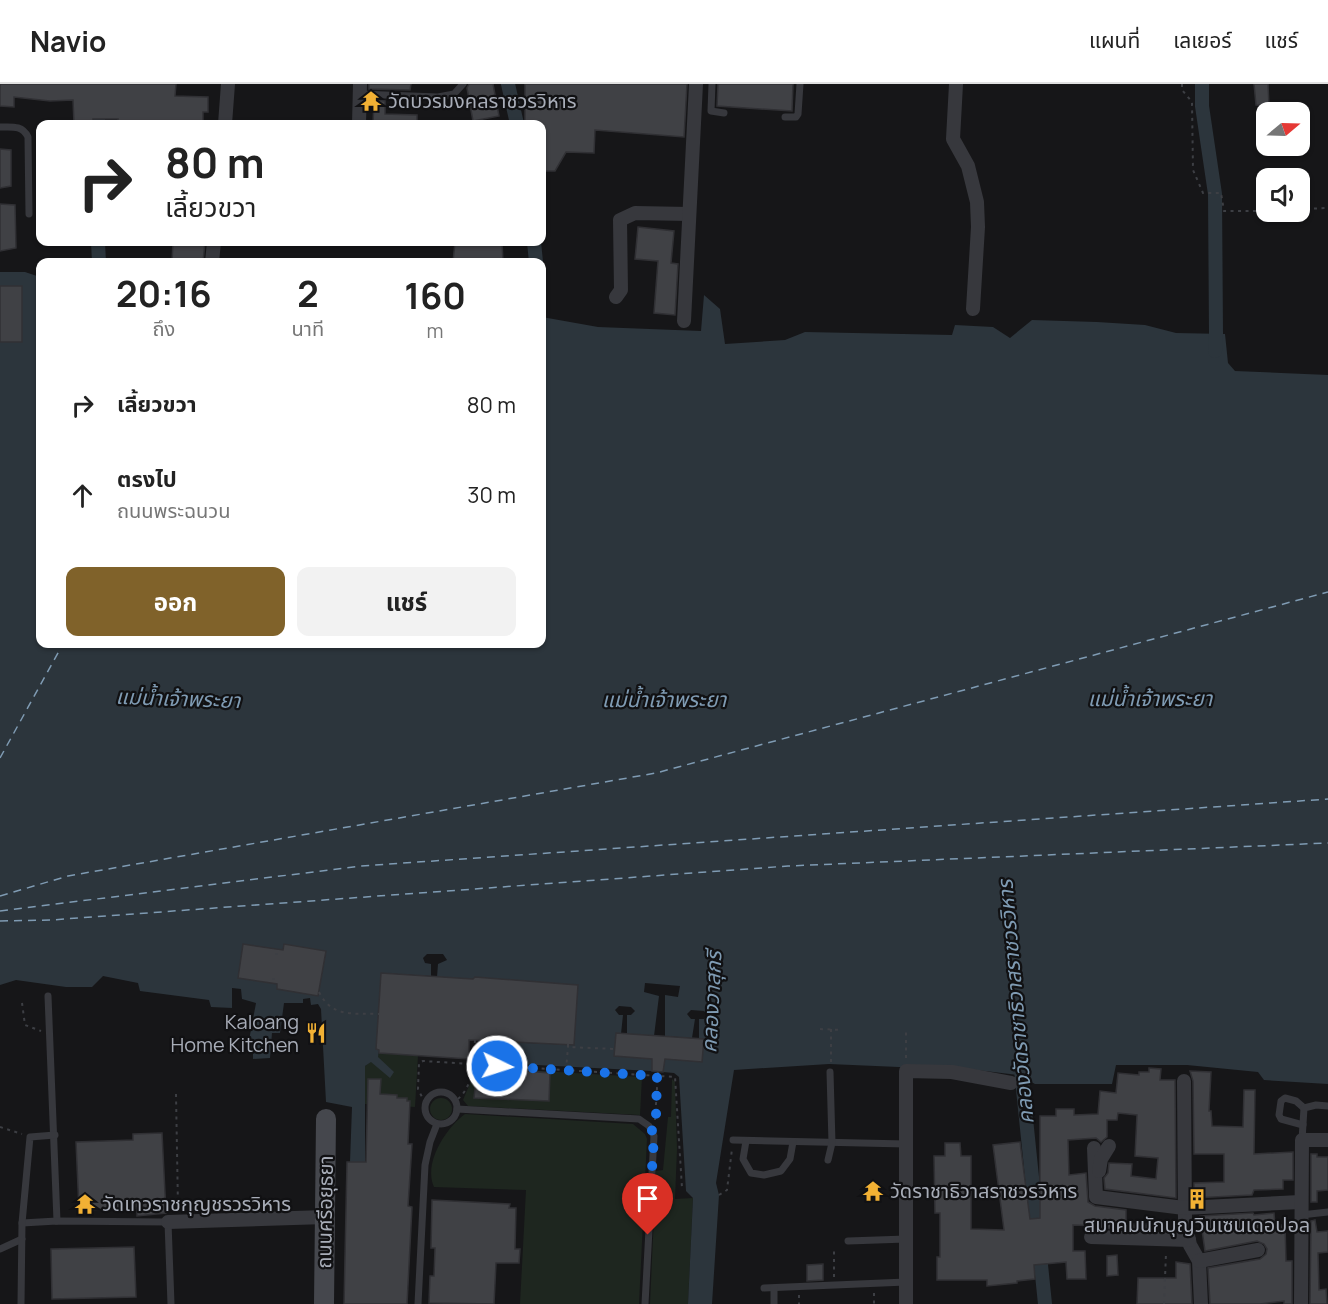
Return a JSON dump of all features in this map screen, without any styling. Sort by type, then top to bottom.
[{"type":"street","points":[[225,120],[228,84]]},
{"type":"street","points":[[684,321],[696,84]]},
{"type":"street","points":[[956,84],[953,139],[968,166],[978,202],[973,309]]},
{"type":"street","points":[[358,120],[360,89]]},
{"type":"street","points":[[616,297],[621,290],[620,220],[634,213],[689,214]]},
{"type":"street","points":[[906,1304],[906,1071],[952,1072],[1011,1083]]},
{"type":"street","points":[[1184,1081],[1184,1208],[1186,1231],[1194,1250],[1201,1304]]},
{"type":"street","name":"ถนนศรีอยุธยา","points":[[324,1304],[326,1119]]},
{"type":"street","points":[[1300,1304],[1302,1140],[1328,1140]]},
{"type":"street","points":[[1095,1178],[1100,1169],[1101,1159],[1109,1146]]},
{"type":"street","points":[[1094,1148],[1096,1197],[1184,1208],[1301,1208]]},
{"type":"street","points":[[173,1222],[326,1217]]},
{"type":"street","points":[[1091,1237],[1194,1250],[1258,1250]]},
{"type":"lane","points":[[360,89],[438,97],[454,94],[463,84]]},
{"type":"lane","points":[[712,84],[711,111],[724,113]]},
{"type":"lane","points":[[784,117],[796,117],[798,114],[800,84]]},
{"type":"lane","points":[[0,127],[20,127],[28,137],[29,214]]},
{"type":"lane","points":[[48,996],[57,1221]]},
{"type":"lane","points":[[828,1160],[832,1143],[830,1072]]},
{"type":"lane","points":[[441,1091],[451,1095],[456,1105],[453,1119],[443,1125],[428,1119],[425,1114],[425,1103],[431,1095],[441,1091]]},
{"type":"lane","points":[[1303,1125],[1281,1119],[1279,1115],[1281,1101],[1285,1098],[1296,1101],[1304,1108]]},
{"type":"lane","points":[[456,1105],[639,1119],[651,1128],[654,1136],[645,1304]]},
{"type":"lane","points":[[1304,1108],[1316,1105],[1328,1106]]},
{"type":"lane","points":[[1302,1140],[1304,1108]]},
{"type":"lane","points":[[418,1304],[425,1165],[437,1124]]},
{"type":"lane","points":[[21,1304],[22,1223],[30,1137],[55,1135]]},
{"type":"lane","points":[[733,1140],[906,1144]]},
{"type":"lane","points":[[746,1141],[743,1159],[751,1173],[764,1175],[781,1171],[790,1159],[793,1142]]},
{"type":"lane","points":[[1301,1208],[1328,1212]]},
{"type":"lane","points":[[22,1223],[173,1222],[171,1304]]},
{"type":"lane","points":[[0,1249],[22,1239]]},
{"type":"lane","points":[[848,1241],[906,1239]]},
{"type":"lane","points":[[764,1288],[906,1282]]},
{"type":"lane","points":[[774,1288],[774,1304]]},
{"type":"path","points":[[1182,84],[1182,90],[1192,102],[1193,170],[1203,193],[1221,193],[1224,211],[1256,211]]},
{"type":"path","points":[[1310,209],[1328,208]]},
{"type":"path","points":[[275,954],[282,954]]},
{"type":"path","points":[[272,979],[278,979]]},
{"type":"path","points":[[319,992],[328,1008],[379,1014]]},
{"type":"path","points":[[22,1003],[25,1025],[49,1034]]},
{"type":"path","points":[[906,1028],[906,1071]]},
{"type":"path","points":[[820,1029],[842,1030]]},
{"type":"path","points":[[830,1072],[831,1029]]},
{"type":"path","points":[[456,1105],[469,1082],[475,1040]]},
{"type":"path","points":[[566,1069],[568,1046],[615,1049]]},
{"type":"path","points":[[425,1103],[418,1089],[419,1063],[423,1061],[658,1074],[672,1077],[677,1080],[682,1188]]},
{"type":"path","points":[[651,1128],[656,1116],[658,1074]]},
{"type":"path","points":[[173,1222],[176,1094]]},
{"type":"path","points":[[0,1127],[30,1137]]},
{"type":"path","points":[[719,1195],[727,1190],[733,1140]]},
{"type":"path","points":[[1164,1304],[1166,1252],[1178,1248],[1194,1250]]},
{"type":"path","points":[[834,1250],[834,1286]]},
{"type":"shaded area","points":[[379,1053],[418,1056],[415,1107],[365,1104],[365,1066]]},
{"type":"shaded area","points":[[477,1067],[642,1077],[640,1115],[468,1106],[463,1100]]},
{"type":"shaded area","points":[[672,1079],[675,1082],[677,1149],[675,1199],[693,1198],[688,1304],[650,1304],[656,1171],[663,1170],[668,1117],[671,1117]]},
{"type":"shaded area","points":[[441,1098],[449,1101],[452,1109],[449,1117],[441,1120],[433,1117],[430,1109],[433,1101]]},
{"type":"shaded area","points":[[465,1114],[633,1124],[645,1134],[647,1139],[639,1304],[520,1304],[526,1190],[434,1187],[431,1178],[438,1147],[451,1128]]},
{"type":"water","points":[[0,272],[25,272],[36,276],[36,648],[546,648],[546,318],[598,327],[701,331],[704,295],[720,309],[725,344],[785,340],[805,332],[952,335],[955,325],[993,327],[1010,338],[1032,320],[1145,325],[1176,333],[1225,334],[1228,363],[1235,371],[1328,375],[1328,1084],[1264,1080],[1258,1072],[1187,1065],[1116,1065],[1112,1084],[1035,1084],[1018,1075],[944,1066],[922,1068],[829,1064],[734,1070],[716,1183],[719,1195],[712,1304],[688,1304],[693,1198],[686,1191],[679,1077],[674,1073],[663,1072],[665,1059],[702,1062],[704,1039],[699,1038],[699,1019],[704,1019],[707,1015],[704,1011],[691,1010],[687,1014],[691,1019],[695,1019],[692,1038],[665,1036],[665,995],[678,997],[680,986],[645,983],[644,992],[659,996],[654,1036],[627,1034],[627,1015],[635,1011],[631,1007],[619,1006],[615,1010],[619,1015],[623,1015],[621,1034],[616,1034],[614,1056],[652,1059],[652,1071],[477,1062],[478,1041],[574,1045],[577,985],[475,977],[473,979],[437,977],[438,964],[447,960],[443,954],[427,954],[423,958],[425,963],[431,964],[431,976],[382,973],[378,1057],[394,1072],[390,1078],[371,1062],[365,1066],[365,1162],[350,1162],[352,1107],[326,1102],[321,1009],[318,1004],[311,1005],[310,998],[303,999],[303,1003],[284,1003],[280,1033],[272,1033],[270,1058],[253,1059],[253,1053],[247,1051],[256,1003],[242,999],[241,989],[232,988],[232,1008],[211,1007],[209,1000],[140,991],[138,983],[103,976],[92,987],[66,987],[16,980],[0,985],[0,342],[21,342],[22,286],[0,286]],"holes":[[[243,944],[276,949],[271,982],[238,977]],[[284,944],[326,952],[318,996],[277,989]]]},
{"type":"building","points":[[0,84],[176,84],[175,96],[208,97],[208,112],[203,112],[203,120],[74,120],[73,100],[50,101],[14,97],[14,107],[0,106]]},
{"type":"building","points":[[369,84],[411,84],[410,90],[369,89]]},
{"type":"building","points":[[469,84],[493,84],[499,116],[473,120],[467,88]]},
{"type":"building","points":[[525,84],[687,84],[684,137],[595,130],[594,153],[566,152],[555,171],[546,171],[546,120],[525,120]]},
{"type":"building","points":[[718,84],[793,84],[792,111],[717,106]]},
{"type":"building","points":[[1254,84],[1268,84],[1269,102],[1256,102],[1256,105]]},
{"type":"building","points":[[374,100],[385,101],[385,114],[417,115],[417,120],[373,120]]},
{"type":"building","points":[[0,149],[11,150],[11,186],[0,188]]},
{"type":"building","points":[[0,204],[15,205],[16,248],[0,251]]},
{"type":"building","points":[[638,227],[674,231],[671,263],[678,264],[675,315],[654,313],[658,261],[635,259]]},
{"type":"building","points":[[173,246],[205,246],[203,258],[172,258]]},
{"type":"building","points":[[455,246],[502,246],[503,258],[453,258]]},
{"type":"building","points":[[0,286],[22,286],[22,342],[0,342]]},
{"type":"building","points":[[243,944],[283,950],[284,944],[326,951],[318,996],[277,989],[277,984],[238,978]]},
{"type":"building","points":[[381,973],[578,985],[574,1045],[469,1040],[469,1059],[379,1053],[376,1049]]},
{"type":"building","points":[[616,1033],[704,1039],[702,1062],[665,1059],[663,1072],[652,1071],[652,1059],[614,1056]]},
{"type":"building","points":[[477,1067],[550,1073],[549,1101],[474,1098]]},
{"type":"building","points":[[1149,1068],[1161,1069],[1160,1080],[1175,1080],[1176,1198],[1105,1189],[1104,1178],[1108,1173],[1109,1163],[1132,1164],[1131,1176],[1156,1179],[1158,1158],[1135,1156],[1137,1115],[1118,1113],[1117,1120],[1107,1120],[1107,1137],[1101,1142],[1096,1138],[1068,1140],[1069,1175],[1086,1173],[1088,1202],[1095,1206],[1126,1210],[1126,1224],[1149,1224],[1148,1230],[1073,1225],[1073,1251],[1085,1251],[1086,1279],[1067,1279],[1066,1262],[1034,1265],[1035,1279],[1017,1281],[1017,1283],[987,1286],[987,1280],[937,1280],[937,1257],[940,1257],[940,1213],[935,1213],[934,1156],[945,1156],[945,1143],[960,1143],[961,1156],[971,1156],[971,1229],[1004,1230],[993,1145],[1020,1142],[1030,1219],[1040,1218],[1040,1116],[1056,1116],[1056,1109],[1074,1109],[1074,1115],[1098,1114],[1100,1091],[1116,1093],[1118,1073],[1139,1075],[1139,1072],[1149,1072]]},
{"type":"building","points":[[1190,1071],[1211,1072],[1209,1111],[1211,1111],[1212,1126],[1243,1127],[1244,1090],[1255,1090],[1254,1154],[1293,1152],[1293,1180],[1283,1180],[1283,1189],[1254,1190],[1252,1195],[1194,1198],[1194,1183],[1224,1182],[1224,1154],[1194,1154],[1193,1081]]},
{"type":"building","points":[[368,1079],[381,1079],[380,1094],[397,1095],[397,1098],[407,1098],[407,1101],[410,1101],[408,1144],[412,1144],[408,1206],[412,1207],[407,1304],[344,1304],[347,1162],[366,1162]]},
{"type":"building","points":[[162,1133],[166,1213],[137,1216],[137,1208],[79,1210],[76,1142],[133,1140],[133,1134]]},
{"type":"building","points":[[1311,1154],[1317,1154],[1317,1157],[1328,1157],[1328,1190],[1317,1191],[1317,1202],[1311,1202]]},
{"type":"building","points":[[432,1200],[510,1204],[509,1208],[516,1208],[515,1249],[520,1249],[519,1263],[496,1263],[494,1304],[429,1303],[430,1276],[434,1276],[435,1248],[431,1248]]},
{"type":"building","points":[[1253,1213],[1254,1215],[1274,1213],[1275,1225],[1285,1225],[1286,1261],[1292,1261],[1292,1304],[1284,1304],[1284,1301],[1260,1304],[1210,1304],[1208,1268],[1260,1259],[1266,1254],[1267,1249],[1264,1244],[1257,1241],[1205,1251],[1200,1216]]},
{"type":"building","points":[[1315,1220],[1317,1232],[1328,1231],[1328,1252],[1318,1253],[1319,1290],[1326,1289],[1327,1304],[1310,1304],[1311,1221]]},
{"type":"building","points":[[134,1247],[136,1297],[52,1299],[51,1249]]},
{"type":"building","points":[[1117,1255],[1118,1275],[1107,1276],[1107,1256]]},
{"type":"building","points":[[1176,1262],[1190,1264],[1192,1304],[1137,1304],[1138,1278],[1176,1278]]},
{"type":"building","points":[[823,1264],[823,1280],[807,1281],[807,1265]]},
{"type":"waterway","points":[[93,84],[98,120]]},
{"type":"waterway","points":[[508,84],[516,120]]},
{"type":"waterway","points":[[1202,84],[1202,106],[1215,194],[1215,351]]},
{"type":"waterway","points":[[98,246],[99,258]]},
{"type":"waterway","points":[[534,246],[536,258]]},
{"type":"waterway","name":"คลองวัดราชาธิวาสราชวรวิหาร","points":[[1020,1060],[1045,1304]]},
{"type":"ferry route","points":[[0,896],[68,876],[656,773],[1328,592]]},
{"type":"ferry route","points":[[0,758],[61,648]]},
{"type":"ferry route","points":[[0,911],[361,866],[1328,799]]},
{"type":"ferry route","points":[[0,921],[51,920],[788,866],[1328,843]]},
{"type":"place","name":"วัดบวรมงคลราชวรวิหาร","points":[[371,101]]},
{"type":"place","name":"Kaloang Home Kitchen","points":[[316,1033]]},
{"type":"place","name":"วัดราชาธิวาสราชวรวิหาร","points":[[873,1191]]},
{"type":"place","name":"สมาคมนักบุญวินเซนเดอปอล","points":[[1197,1199]]},
{"type":"place","name":"วัดเทวราชกุญชรวรวิหาร","points":[[85,1204]]},
{"type":"route","points":[[497,1066],[657,1076],[656,1116],[651,1128],[654,1136],[648,1235]]},
{"type":"water label","name":"แม่น้ำเจ้าพระยา","points":[[178,699]]},
{"type":"water label","name":"แม่น้ำเจ้าพระยา","points":[[1150,699]]},
{"type":"water label","name":"แม่น้ำเจ้าพระยา","points":[[664,700]]},
{"type":"water label","name":"คลองวาสุกรี","points":[[712,1002]]}]
